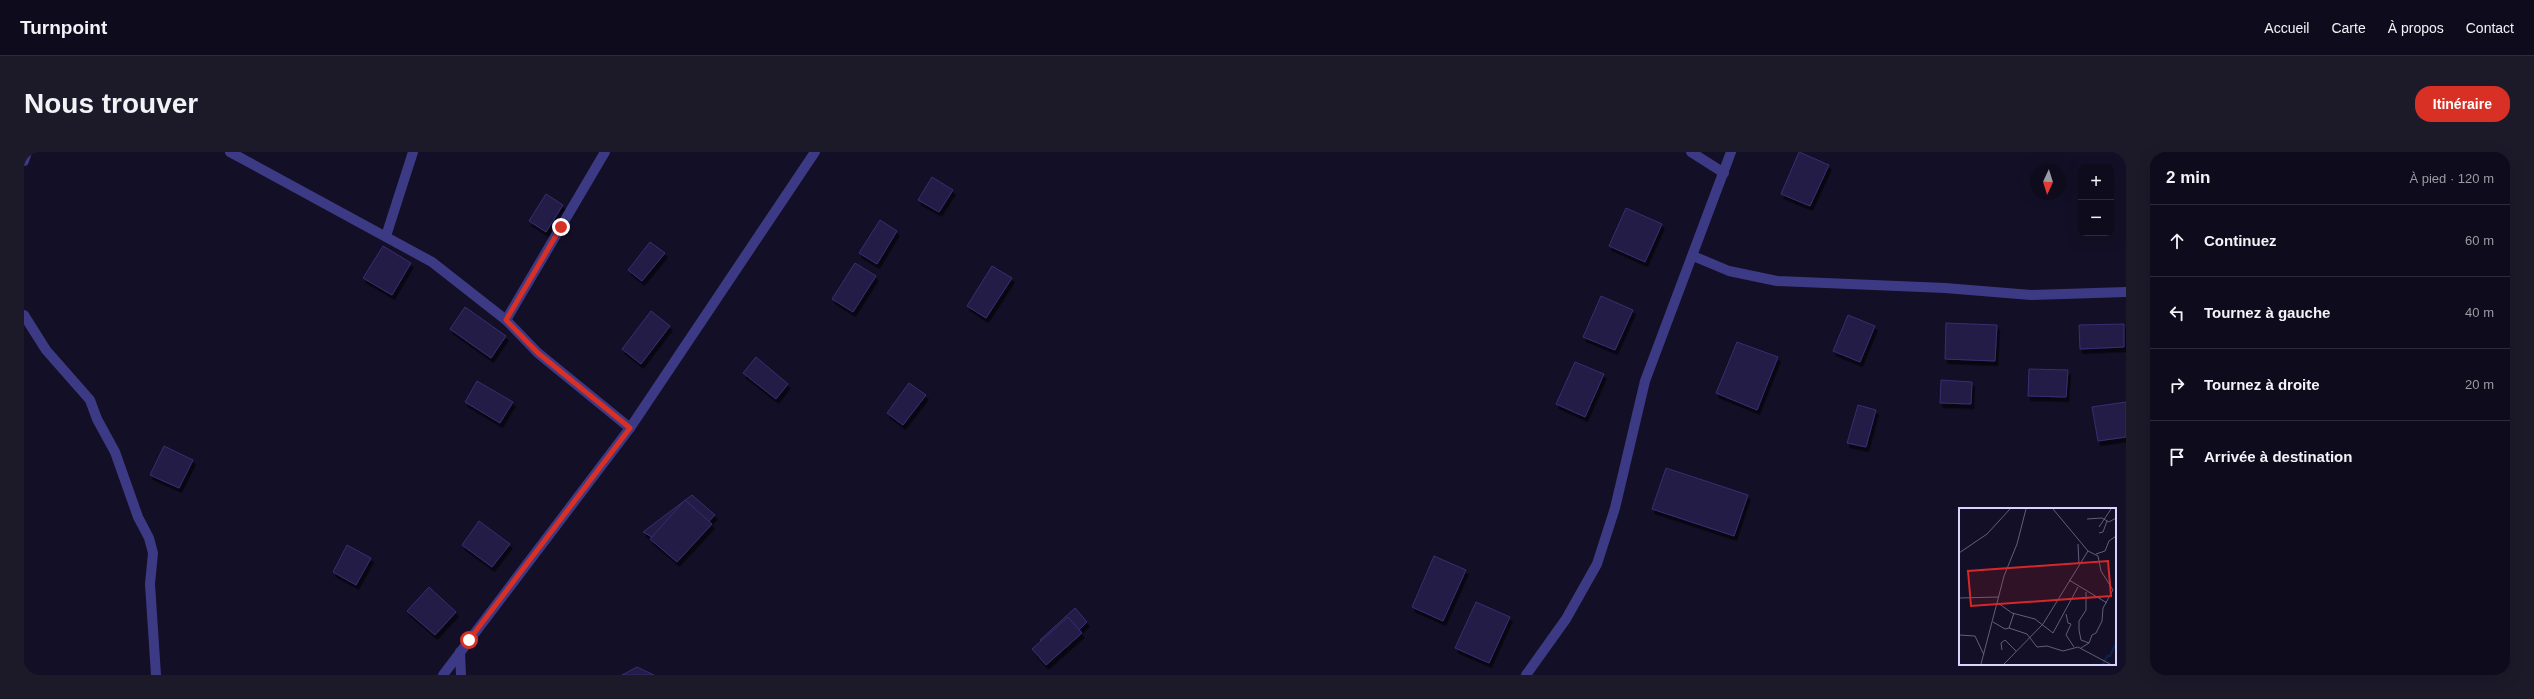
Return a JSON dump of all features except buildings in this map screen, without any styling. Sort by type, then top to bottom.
[{"type":"street","points":[[24,161],[27,152]]},
{"type":"street","points":[[230,152],[432,262],[506,320],[538,353],[630,428]]},
{"type":"street","points":[[386,236],[412,152]]},
{"type":"street","points":[[506,320],[605,152]]},
{"type":"street","points":[[443,675],[630,428],[815,152]]},
{"type":"street","points":[[1691,152],[1724,173]]},
{"type":"street","points":[[1526,675],[1566,619],[1597,564],[1615,508],[1646,381],[1731,152]]},
{"type":"street","points":[[1693,256],[1729,271],[1777,281],[1945,288],[2031,295],[2126,292]]},
{"type":"street","points":[[24,315],[46,350],[90,400],[96,418],[115,452],[138,517],[149,538],[153,553],[150,584],[156,675]]},
{"type":"street","points":[[460,652],[461,675]]},
{"type":"route","points":[[469,640],[630,428],[538,353],[506,320],[561,227]]}]
